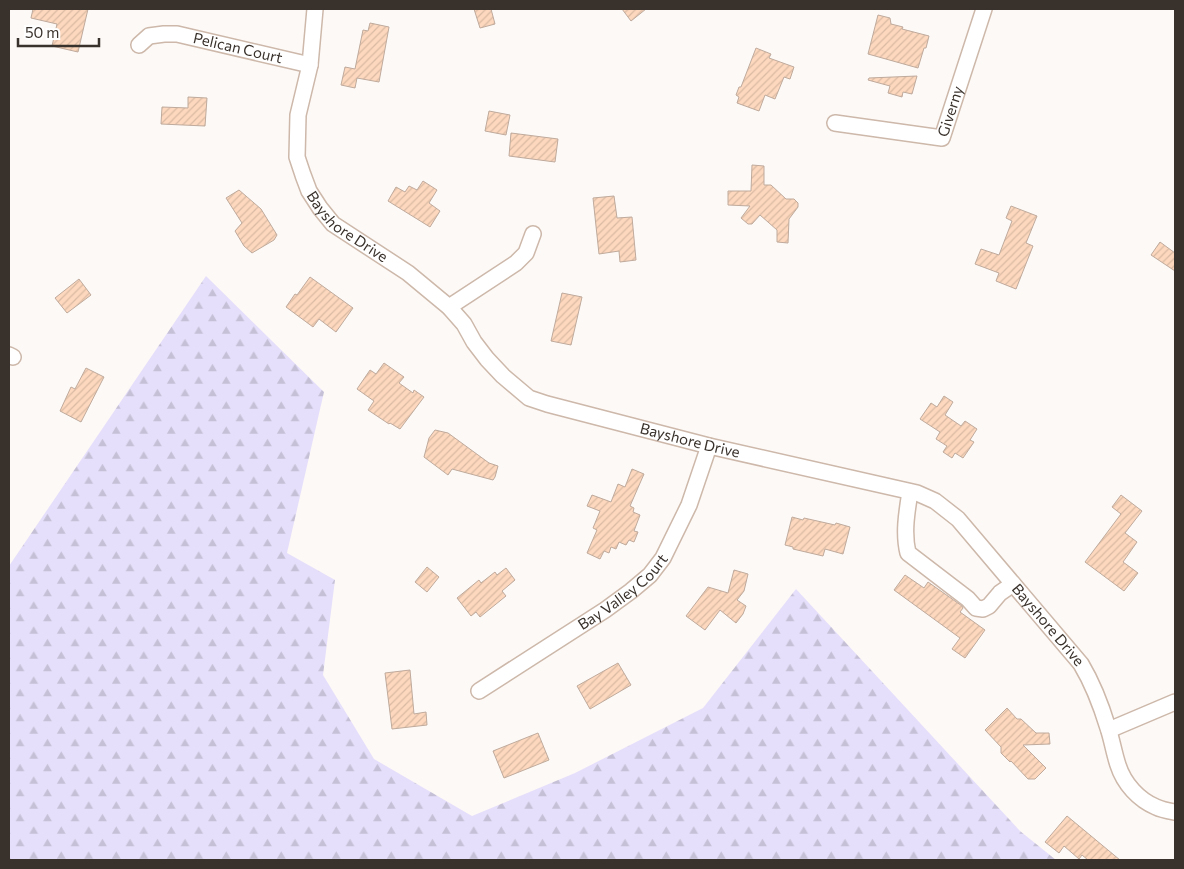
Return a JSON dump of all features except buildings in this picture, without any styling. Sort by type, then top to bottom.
[{"type":"street","name":"Bayshore Drive","points":[[315,9],[310,64],[298,115],[298,157],[309,191],[333,224],[408,273],[450,307],[464,324],[474,342],[487,359],[503,376],[529,398],[709,446],[910,492],[935,501],[958,519],[1081,664],[1098,698],[1109,730],[1118,767],[1126,782],[1135,793],[1148,803],[1158,808],[1175,812]]},
{"type":"street","name":"Giverny","points":[[835,123],[942,138],[984,9]]},
{"type":"street","name":"Pelican Court","points":[[139,45],[149,36],[177,34],[310,64]]},
{"type":"street","points":[[450,307],[516,263],[526,253],[533,234]]},
{"type":"street","name":"Bay Valley Court","points":[[479,691],[605,610],[650,576],[663,558],[689,505],[709,446]]},
{"type":"street","points":[[910,492],[906,516],[906,546],[908,553],[968,599],[976,608],[983,609],[989,606],[1000,593],[1012,584]]},
{"type":"street","points":[[1109,730],[1175,702]]},
{"type":"green space","points":[[206,276],[324,392],[287,553],[335,580],[323,675],[374,759],[472,816],[575,773],[703,708],[796,589],[1020,831],[1056,860],[9,860],[9,566]]}]
